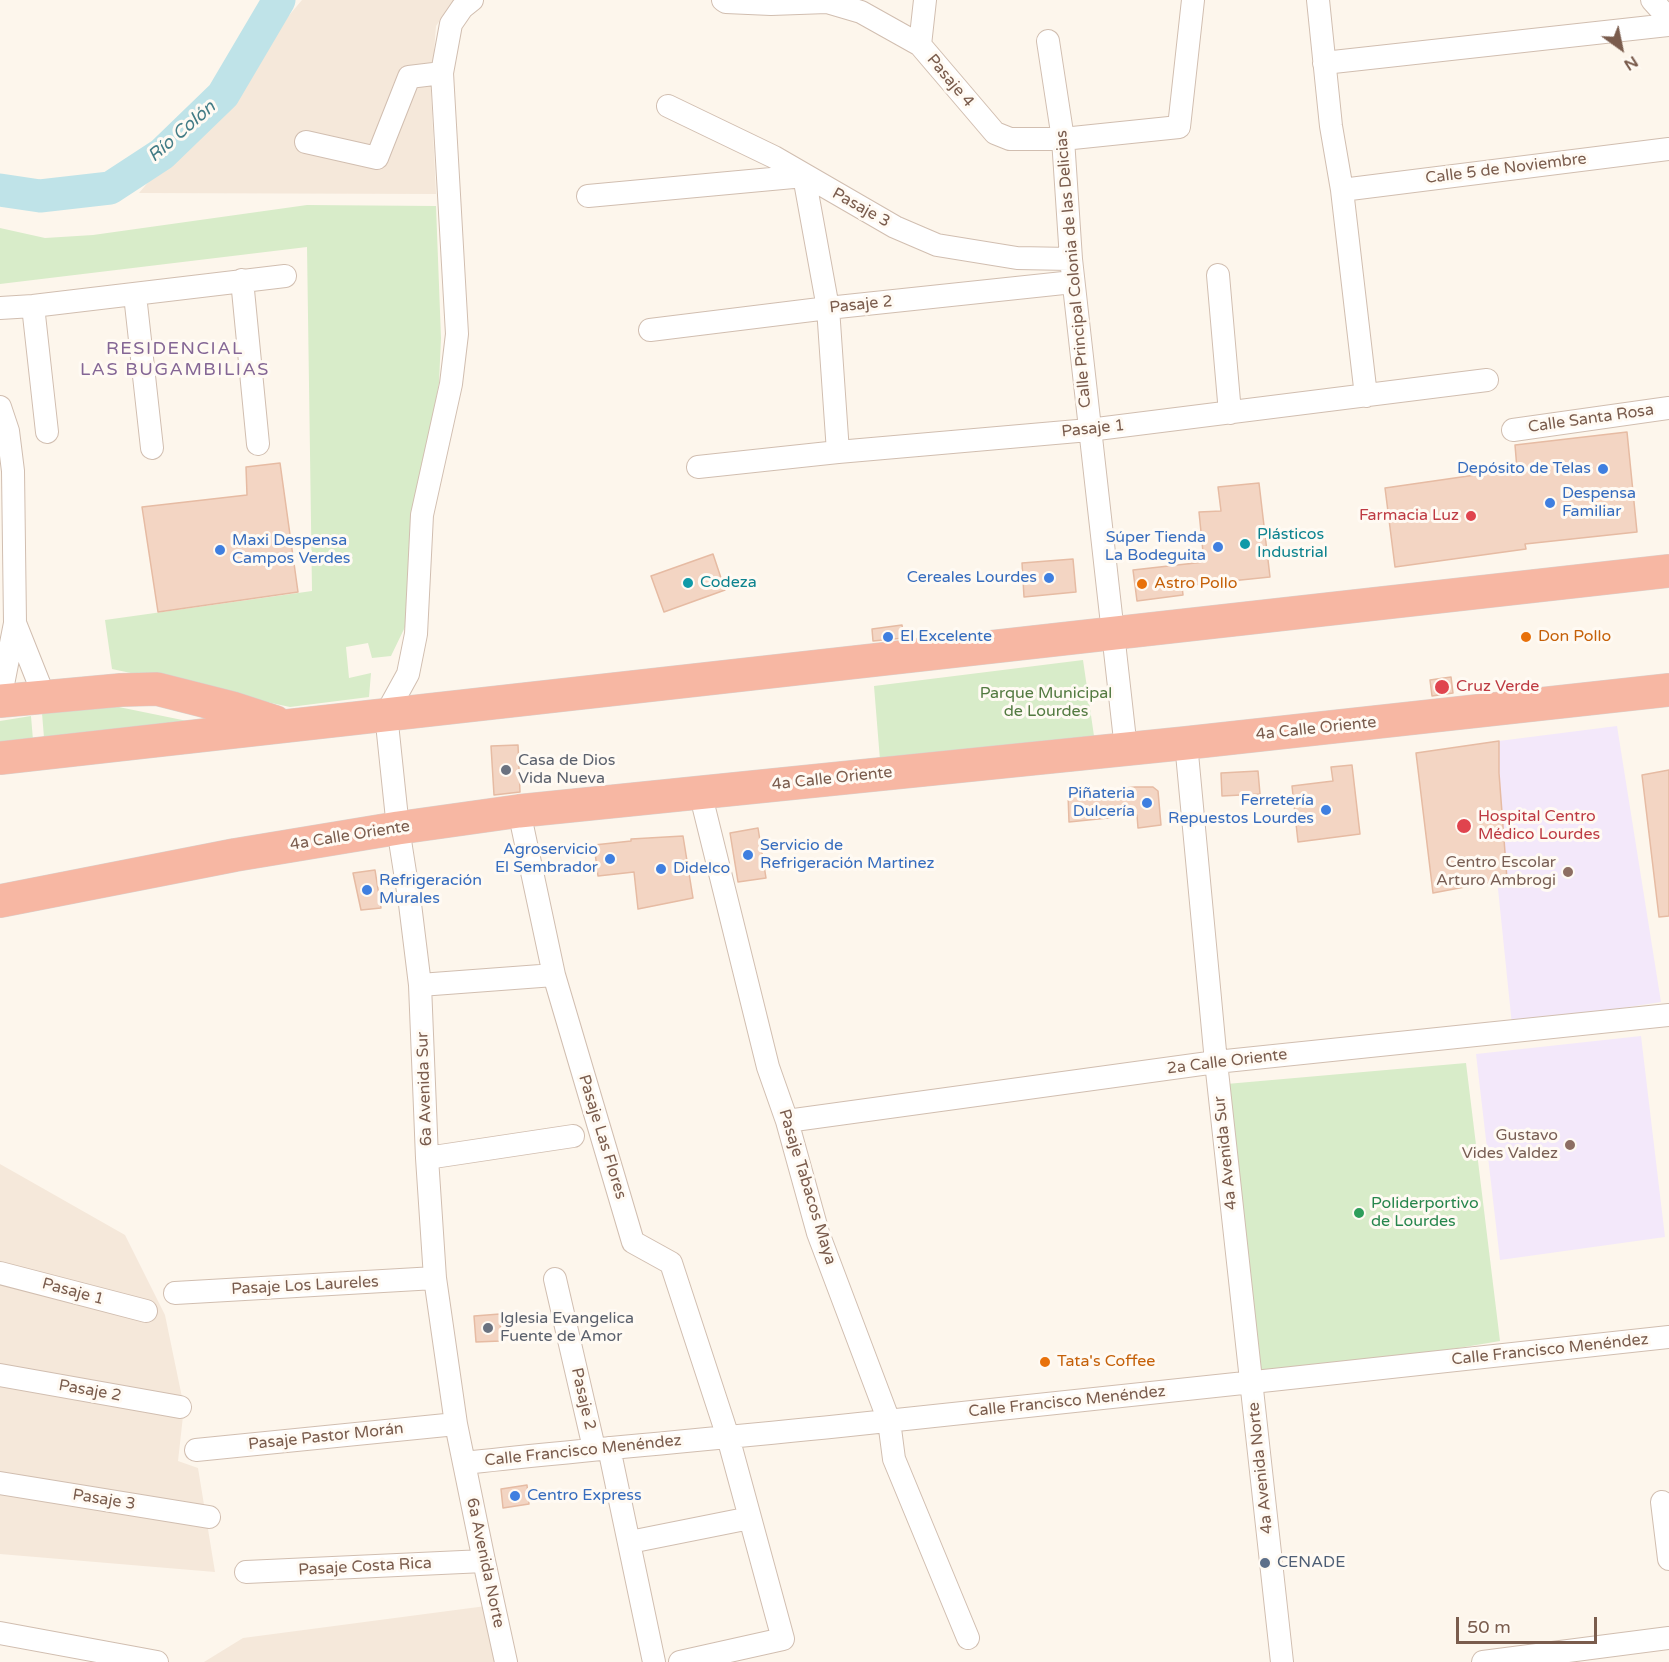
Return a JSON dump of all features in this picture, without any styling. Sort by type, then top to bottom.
[{"type":"highway","points":[[0,758],[1669,571]]},
{"type":"highway","points":[[0,700],[157,689],[285,725]]},
{"type":"highway","name":"4a Calle Oriente","points":[[0,901],[236,855],[519,811],[1186,743],[1669,690]]},
{"type":"street","points":[[386,714],[408,674],[416,634],[422,515],[451,384],[457,334],[442,73],[451,24],[462,8],[472,0]]},
{"type":"street","name":"Pasaje 4","points":[[723,0],[771,4],[827,2],[861,12],[920,45],[995,133],[1010,140],[1063,139],[1179,127],[1193,0]]},
{"type":"street","points":[[920,45],[925,0]]},
{"type":"street","points":[[1318,0],[1331,126],[1342,190],[1366,396]]},
{"type":"street","points":[[1652,0],[1669,19]]},
{"type":"street","points":[[1324,63],[1669,25]]},
{"type":"street","name":"Calle Principal Colonia de las Delicias","points":[[1048,41],[1063,139],[1073,282],[1126,749]]},
{"type":"street","points":[[306,142],[377,158],[409,77],[442,73]]},
{"type":"street","name":"Pasaje 3","points":[[668,105],[774,157],[895,227],[937,245],[1017,258],[1071,259]]},
{"type":"street","name":"Calle 5 de Noviembre","points":[[1342,190],[1669,149]]},
{"type":"street","points":[[588,196],[804,176],[828,308],[838,452]]},
{"type":"street","points":[[1218,274],[1230,413]]},
{"type":"street","points":[[0,308],[135,295],[285,276]]},
{"type":"street","points":[[242,280],[258,444]]},
{"type":"street","name":"Pasaje 2","points":[[650,330],[1073,282]]},
{"type":"street","points":[[135,295],[152,448]]},
{"type":"street","points":[[33,306],[47,432]]},
{"type":"street","name":"Pasaje 1","points":[[698,467],[1089,430],[1487,380]]},
{"type":"street","points":[[0,407],[8,431],[13,471],[15,623],[0,700]]},
{"type":"street","name":"Calle Santa Rosa","points":[[1513,430],[1669,408]]},
{"type":"street","points":[[15,623],[44,696]]},
{"type":"street","name":"6a Avenida Sur","points":[[386,714],[398,828],[420,985],[427,1158],[435,1278],[456,1424],[464,1463]]},
{"type":"street","name":"4a Avenida Sur","points":[[1186,743],[1216,1062],[1252,1382]]},
{"type":"street","name":"Pasaje Tabacos Maya","points":[[700,792],[768,1066],[787,1121],[818,1233],[889,1421],[894,1459],[968,1638]]},
{"type":"street","name":"Pasaje Las Flores","points":[[519,811],[554,975],[633,1242],[671,1263],[728,1437],[783,1639],[680,1662]]},
{"type":"street","points":[[420,985],[554,975]]},
{"type":"street","name":"2a Calle Oriente","points":[[787,1121],[1216,1062],[1669,1015]]},
{"type":"street","points":[[427,1158],[573,1136]]},
{"type":"street","name":"Pasaje 1","points":[[0,1273],[146,1311]]},
{"type":"street","name":"Pasaje Los Laureles","points":[[176,1293],[435,1278]]},
{"type":"street","name":"Pasaje 2","points":[[555,1279],[630,1542],[654,1662]]},
{"type":"street","name":"Calle Francisco Menéndez","points":[[464,1463],[889,1421],[1669,1337]]},
{"type":"street","name":"Pasaje 2","points":[[0,1375],[180,1407]]},
{"type":"street","name":"4a Avenida Norte","points":[[1252,1382],[1282,1662]]},
{"type":"street","name":"Pasaje Pastor Morán","points":[[196,1450],[456,1424]]},
{"type":"street","name":"6a Avenida Norte","points":[[464,1463],[507,1662]]},
{"type":"street","name":"Pasaje 3","points":[[0,1483],[209,1517]]},
{"type":"street","points":[[1662,1502],[1669,1559]]},
{"type":"street","points":[[630,1542],[750,1518]]},
{"type":"street","name":"Pasaje Costa Rica","points":[[246,1572],[484,1561]]},
{"type":"street","points":[[0,1633],[157,1662]]},
{"type":"street","points":[[1483,1662],[1669,1638]]},
{"type":"shaded area","points":[[302,0],[454,0],[436,26],[431,90],[436,194],[139,193]]},
{"type":"shaded area","name":"Centro Escolar Arturo Ambrogi","points":[[1617,726],[1661,1002],[1512,1025],[1483,743]]},
{"type":"shaded area","name":"Gustavo Vides Valdez","points":[[1641,1036],[1665,1237],[1500,1260],[1476,1054]]},
{"type":"shaded area","points":[[0,1164],[125,1235],[165,1315],[184,1407],[178,1461],[198,1468],[215,1572],[0,1554]]},
{"type":"shaded area","points":[[486,1606],[498,1662],[204,1662],[243,1638]]},
{"type":"green space","points":[[307,205],[436,206],[441,338],[439,383],[414,511],[405,627],[391,656],[372,658],[368,643],[346,647],[349,678],[371,673],[369,697],[290,707],[112,669],[105,620],[312,591],[307,247],[0,284],[0,228],[45,238],[93,235]]},
{"type":"green space","name":"Parque Municipal de Lourdes","points":[[1083,660],[1094,736],[880,760],[874,686]]},
{"type":"green space","points":[[109,705],[197,723],[45,750],[42,713]]},
{"type":"green space","points":[[31,716],[34,752],[0,757],[0,721]]},
{"type":"green space","name":"Poliderportivo de Lourdes","points":[[1466,1063],[1500,1341],[1258,1382],[1215,1085]]},
{"type":"building","points":[[1627,432],[1637,532],[1525,544],[1526,549],[1395,567],[1385,488],[1517,469],[1515,445]]},
{"type":"building","name":"Maxi Despensa Campos Verdes","points":[[280,463],[298,592],[158,612],[142,507],[247,495],[246,467]]},
{"type":"building","points":[[1259,483],[1270,577],[1182,586],[1183,595],[1137,601],[1133,570],[1204,562],[1199,512],[1221,511],[1218,487]]},
{"type":"building","name":"Codeza","points":[[713,554],[725,590],[664,612],[651,576]]},
{"type":"building","name":"Cereales Lourdes","points":[[1073,559],[1076,592],[1024,597],[1022,563]]},
{"type":"building","name":"El Excelente","points":[[902,625],[904,638],[873,641],[872,629]]},
{"type":"building","name":"Cruz Verde","points":[[1451,677],[1453,693],[1432,696],[1430,680]]},
{"type":"building","name":"Hospital Centro Médico Lourdes","points":[[1499,741],[1499,773],[1507,879],[1433,893],[1416,753]]},
{"type":"building","name":"Casa de Dios Vida Nueva","points":[[518,745],[520,792],[494,795],[491,746]]},
{"type":"building","name":"Ferretería Repuestos Lourdes","points":[[1352,765],[1360,834],[1298,842],[1292,786],[1333,781],[1331,767]]},
{"type":"building","points":[[1669,770],[1669,916],[1659,917],[1642,775]]},
{"type":"building","points":[[1258,771],[1260,794],[1222,796],[1221,773]]},
{"type":"building","points":[[1153,787],[1158,791],[1161,825],[1138,828],[1137,815],[1069,822],[1068,794]]},
{"type":"building","name":"Servicio de Refrigeración Martinez","points":[[758,828],[766,878],[738,882],[730,833]]},
{"type":"building","name":"Didelco","points":[[683,836],[693,898],[638,909],[634,872],[598,876],[594,845],[631,841],[631,839]]},
{"type":"building","name":"Refrigeración Murales","points":[[375,870],[381,908],[361,910],[353,873]]},
{"type":"building","name":"Iglesia Evangelica Fuente de Amor","points":[[500,1314],[501,1341],[476,1342],[474,1316]]},
{"type":"building","name":"Centro Express","points":[[527,1485],[529,1504],[503,1508],[501,1489]]},
{"type":"waterway","name":"Río Colón","points":[[0,190],[40,196],[110,188],[162,154],[223,95],[279,0]]},
{"type":"place","name":"Depósito de Telas","points":[[1603,469]]},
{"type":"place","name":"Despensa Familiar","points":[[1550,503]]},
{"type":"place","name":"Farmacia Luz","points":[[1471,516]]},
{"type":"place","name":"Plásticos Industrial","points":[[1245,544]]},
{"type":"place","name":"Súper Tienda La Bodeguita","points":[[1218,547]]},
{"type":"place","name":"Maxi Despensa Campos Verdes","points":[[220,550]]},
{"type":"place","name":"Cereales Lourdes","points":[[1049,578]]},
{"type":"place","name":"Codeza","points":[[688,583]]},
{"type":"place","name":"Astro Pollo","points":[[1142,584]]},
{"type":"place","name":"El Excelente","points":[[888,637]]},
{"type":"place","name":"Don Pollo","points":[[1526,637]]},
{"type":"place","name":"Cruz Verde","points":[[1442,687]]},
{"type":"place","name":"Casa de Dios Vida Nueva","points":[[506,770]]},
{"type":"place","name":"Piñateria Dulcería","points":[[1147,803]]},
{"type":"place","name":"Ferretería Repuestos Lourdes","points":[[1326,810]]},
{"type":"place","name":"Hospital Centro Médico Lourdes","points":[[1464,826]]},
{"type":"place","name":"Servicio de Refrigeración Martinez","points":[[748,855]]},
{"type":"place","name":"Agroservicio El Sembrador","points":[[610,859]]},
{"type":"place","name":"Didelco","points":[[661,869]]},
{"type":"place","name":"Centro Escolar Arturo Ambrogi","points":[[1568,872]]},
{"type":"place","name":"Refrigeración Murales","points":[[367,890]]},
{"type":"place","name":"Gustavo Vides Valdez","points":[[1570,1145]]},
{"type":"place","name":"Poliderportivo de Lourdes","points":[[1359,1213]]},
{"type":"place","name":"Iglesia Evangelica Fuente de Amor","points":[[488,1328]]},
{"type":"place","name":"Tata's Coffee","points":[[1045,1362]]},
{"type":"place","name":"Centro Express","points":[[515,1496]]},
{"type":"place","name":"CENADE","points":[[1265,1563]]},
{"type":"district","name":"RESIDENCIAL LAS BUGAMBILIAS","points":[[175,359]]}]
